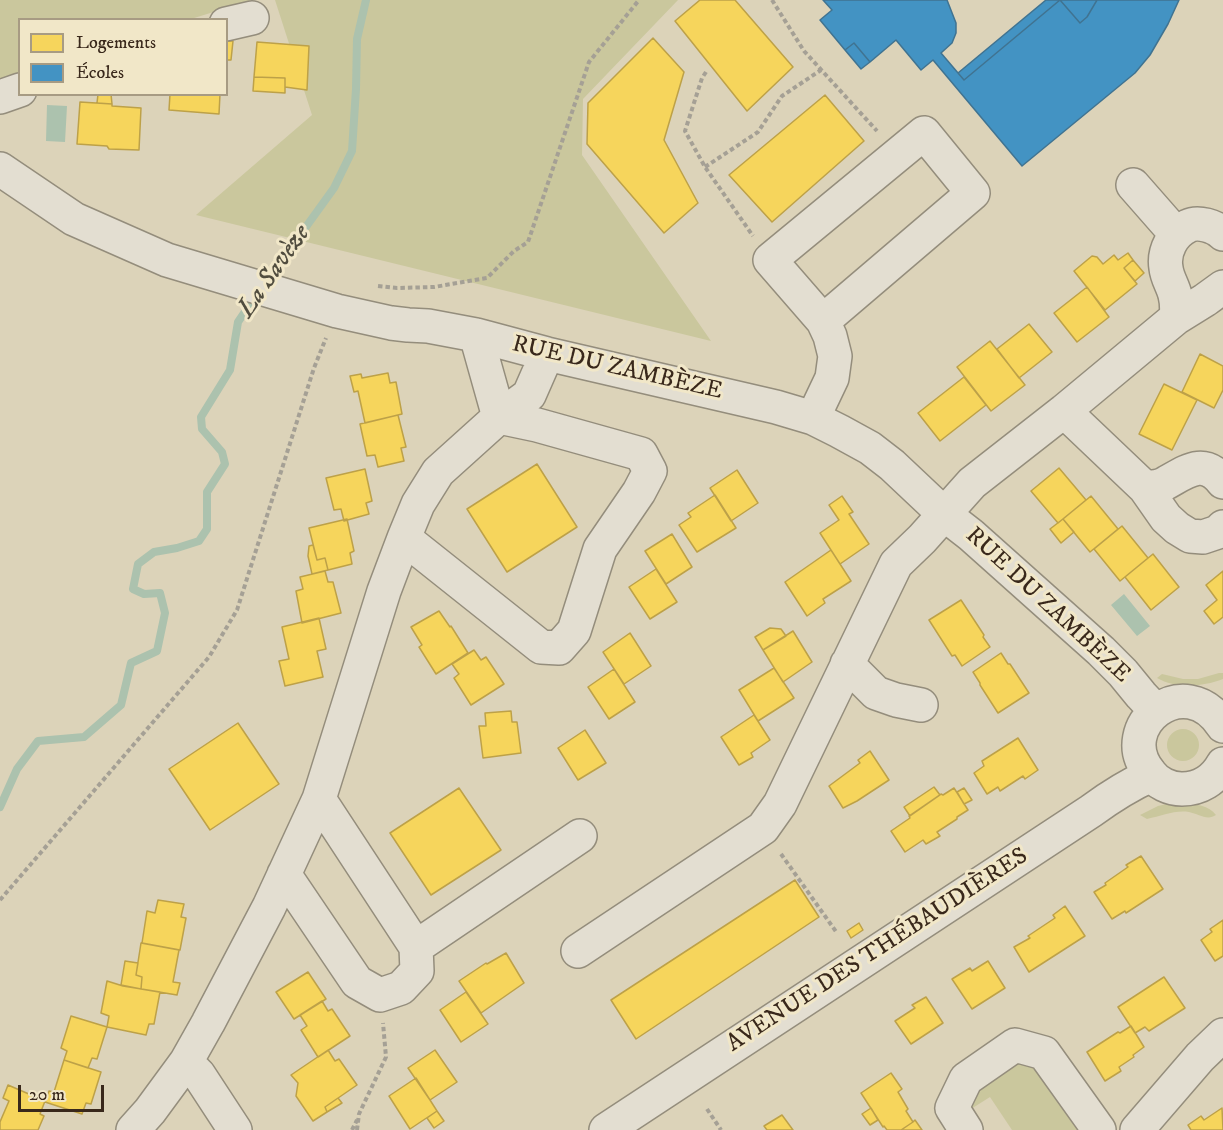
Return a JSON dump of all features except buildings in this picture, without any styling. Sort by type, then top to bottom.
[{"type":"street","points":[[0,97],[18,91]]},
{"type":"street","points":[[813,418],[832,378],[835,356],[830,336],[823,321],[770,260],[924,133],[973,194],[823,321]]},
{"type":"street","name":"RUE DU ZAMBÈZE","points":[[0,169],[74,219],[167,260],[337,311],[391,323],[428,326],[476,335],[546,354],[776,407],[813,418],[850,436],[892,465],[944,514],[971,535],[1101,651],[1156,711]]},
{"type":"street","points":[[1133,185],[1176,234]]},
{"type":"street","points":[[1176,318],[1175,293],[1166,269],[1165,256],[1169,246],[1176,234],[1194,224],[1209,226],[1223,234]]},
{"type":"street","points":[[578,951],[764,828],[780,804],[896,564],[922,539],[972,483],[1064,411],[1176,318],[1223,287]]},
{"type":"street","points":[[476,335],[499,417]]},
{"type":"street","points":[[135,1130],[186,1062],[251,943],[319,799],[384,591],[418,504],[438,472],[499,417],[529,395],[546,354]]},
{"type":"street","points":[[1064,411],[1145,488],[1176,528],[1190,536],[1203,537],[1218,532],[1223,527]]},
{"type":"street","points":[[404,538],[541,647],[560,648],[574,632],[600,549],[639,492],[650,471],[641,454],[537,425],[499,417]]},
{"type":"street","points":[[1145,488],[1162,486],[1189,470],[1200,468],[1212,471],[1223,482]]},
{"type":"street","points":[[847,664],[876,693],[921,705]]},
{"type":"street","points":[[1220,774],[1198,787],[1178,789],[1163,784],[1151,775],[1145,766],[1141,757],[1140,742],[1146,722],[1156,711],[1177,702],[1193,702],[1208,709],[1223,726]]},
{"type":"street","name":"AVENUE DES THÉBAUDIÈRES","points":[[606,1130],[1129,785],[1151,775]]},
{"type":"street","points":[[284,874],[357,982],[380,995],[401,988],[417,971],[416,947],[319,799]]},
{"type":"street","points":[[416,947],[580,836]]},
{"type":"street","points":[[1137,1130],[1200,1057],[1223,1035]]},
{"type":"street","points":[[966,1130],[952,1108],[966,1079],[1015,1045],[1044,1053],[1099,1130]]},
{"type":"street","points":[[186,1062],[199,1075],[235,1130]]},
{"type":"path","points":[[375,286],[434,287],[487,278],[514,251],[528,242],[589,62],[639,0]]},
{"type":"path","points":[[772,0],[804,51],[898,154]]},
{"type":"path","points":[[705,167],[758,132],[782,96],[821,70]]},
{"type":"path","points":[[706,72],[685,131],[705,167],[770,260]]},
{"type":"path","points":[[0,900],[209,657],[237,610],[314,368],[337,311]]},
{"type":"path","points":[[764,828],[837,933]]},
{"type":"path","points":[[352,1130],[386,1058],[380,995]]},
{"type":"path","points":[[707,1109],[721,1130]]},
{"type":"path","points":[[357,1130],[359,1114]]},
{"type":"shaded area","points":[[0,0],[252,0],[194,18],[18,18],[18,74],[0,81]]},
{"type":"shaded area","points":[[275,0],[678,0],[583,99],[582,155],[711,341],[196,215],[312,115]]},
{"type":"shaded area","points":[[47,105],[67,106],[65,142],[46,141]]},
{"type":"shaded area","points":[[1124,594],[1150,626],[1137,636],[1111,605]]},
{"type":"shaded area","points":[[1223,673],[1223,679],[1198,685],[1172,684],[1157,678],[1162,674],[1183,679],[1198,679]]},
{"type":"shaded area","points":[[1183,729],[1195,733],[1199,745],[1195,757],[1183,761],[1171,757],[1167,745],[1171,733]]},
{"type":"shaded area","points":[[1167,804],[1200,805],[1216,815],[1206,817],[1189,812],[1178,812],[1147,819],[1140,815]]},
{"type":"shaded area","points":[[1020,1058],[1034,1061],[1081,1130],[1012,1130],[990,1097],[971,1109],[969,1104],[971,1092]]},
{"type":"waterway","name":"La Savèze","points":[[267,281],[334,188],[352,151],[357,39],[366,0]]},
{"type":"waterway","name":"La Savèze","points":[[0,807],[17,769],[38,741],[84,737],[121,705],[131,663],[157,651],[165,613],[160,593],[144,594],[133,589],[138,564],[154,552],[199,541],[207,529],[207,492],[225,464],[222,452],[202,429],[201,417],[230,370],[238,322],[257,294]]}]
